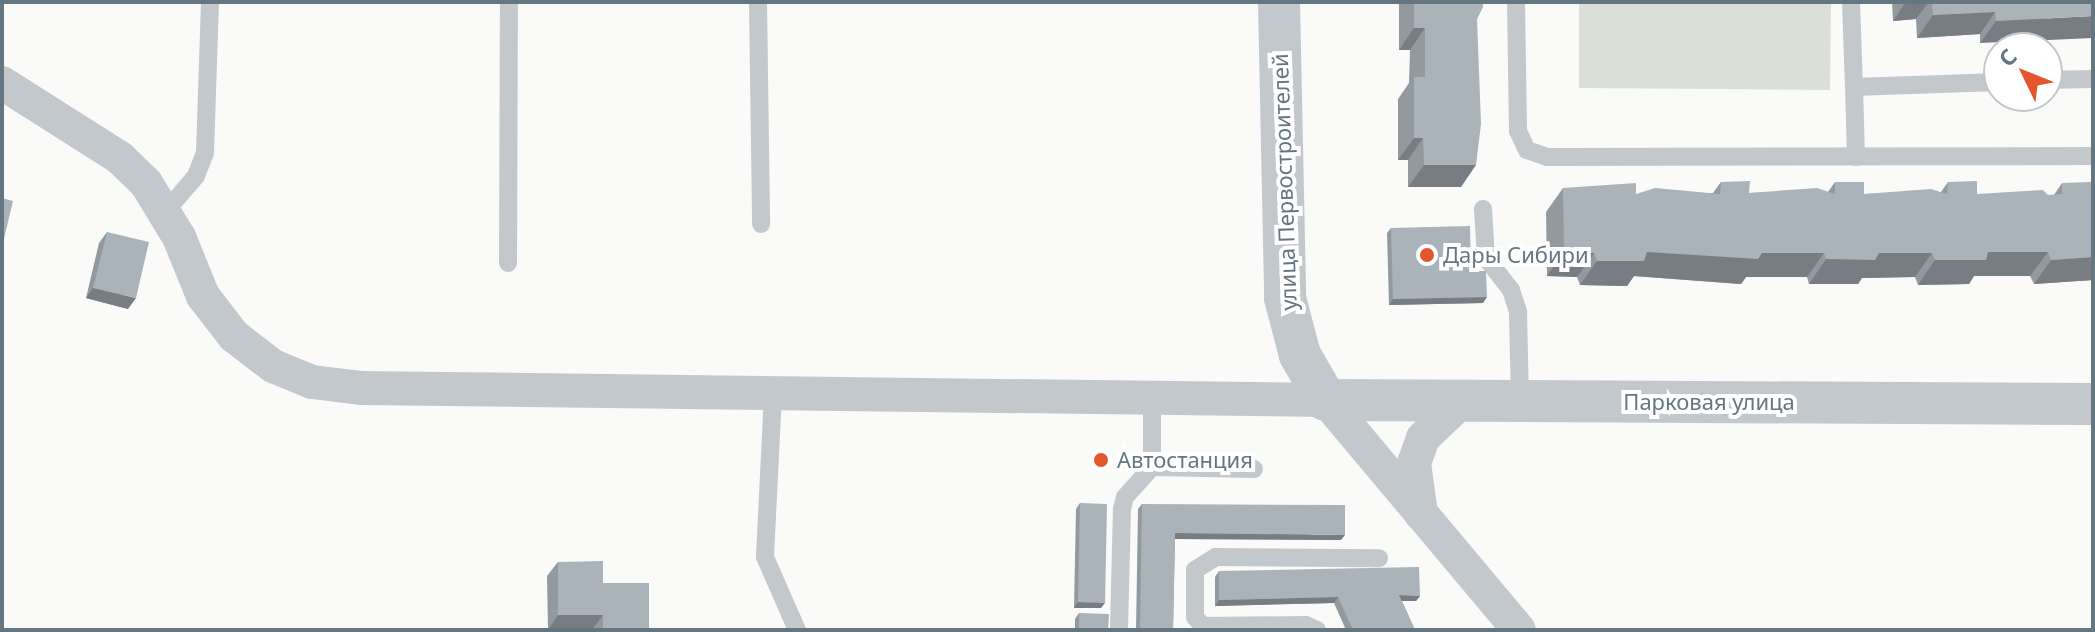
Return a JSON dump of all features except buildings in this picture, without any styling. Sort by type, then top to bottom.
[{"type":"street","name":"улица Первостроителей","points":[[1279,2],[1285,298],[1300,355],[1326,400]]},
{"type":"street","points":[[2,83],[120,158],[166,211],[203,296],[234,336],[273,366],[312,382],[361,388],[1326,400],[1423,522],[1519,630]]},
{"type":"street","name":"Парковая улица","points":[[1326,400],[2093,404]]},
{"type":"street","points":[[1423,522],[1414,463],[1423,438],[1461,402]]},
{"type":"lane","points":[[166,211],[196,176],[205,153],[210,2]]},
{"type":"lane","points":[[508,263],[509,2]]},
{"type":"lane","points":[[758,2],[761,224]]},
{"type":"lane","points":[[1516,2],[1518,131],[1527,150],[1547,157],[2093,156]]},
{"type":"lane","points":[[1851,2],[1856,157]]},
{"type":"lane","points":[[2063,80],[2093,79]]},
{"type":"lane","points":[[1854,87],[1983,83]]},
{"type":"lane","points":[[1483,209],[1486,258],[1511,290],[1518,312],[1520,402]]},
{"type":"lane","points":[[773,393],[765,557],[797,630]]},
{"type":"lane","points":[[1119,630],[1122,509],[1125,497],[1152,467],[1152,397]]},
{"type":"lane","points":[[1152,467],[1254,469]]},
{"type":"lane","points":[[1317,630],[1306,625],[1203,626],[1195,617],[1195,570],[1216,557],[1379,558]]},
{"type":"shaded area","points":[[1579,2],[1831,2],[1830,90],[1579,88]]},
{"type":"place","name":"Дары Сибири","points":[[1427,255]]},
{"type":"place","name":"Автостанция","points":[[1101,460]]}]
